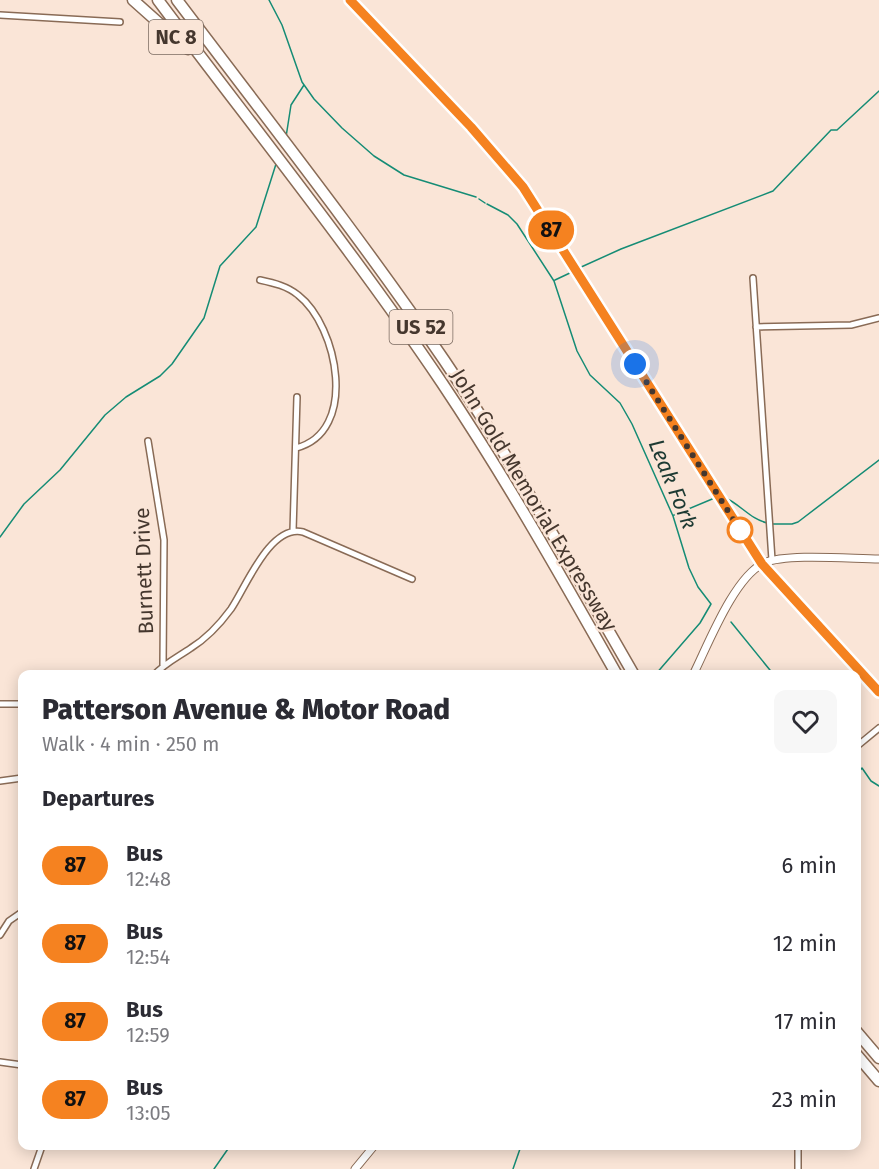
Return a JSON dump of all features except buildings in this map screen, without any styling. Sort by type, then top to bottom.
[{"type":"highway","name":"NC 8","points":[[133,0],[165,27],[216,77]]},
{"type":"highway","name":"John Gold Memorial Expressway","points":[[158,0],[344,246],[443,384],[504,481],[614,670]]},
{"type":"highway","name":"John Gold Memorial Expressway","points":[[177,0],[382,273],[444,360],[534,501],[631,670]]},
{"type":"highway","points":[[861,1037],[879,1058]]},
{"type":"highway","points":[[861,1060],[879,1081]]},
{"type":"main road","points":[[350,0],[471,127],[523,187],[762,564],[859,670]]},
{"type":"main road","points":[[861,672],[879,692]]},
{"type":"street","points":[[0,15],[120,21]]},
{"type":"street","points":[[753,278],[772,560]]},
{"type":"street","points":[[260,280],[279,284],[300,296],[320,324],[333,358],[336,392],[330,420],[320,435],[306,445],[296,448]]},
{"type":"street","points":[[756,327],[851,324],[879,318]]},
{"type":"street","points":[[293,531],[297,396]]},
{"type":"street","name":"Burnett Drive","points":[[148,441],[164,540],[163,665]]},
{"type":"street","points":[[158,670],[201,641],[219,624],[267,551],[277,540],[293,531],[303,532],[412,579]]},
{"type":"street","points":[[696,670],[742,584],[762,564],[772,560],[879,559]]},
{"type":"street","points":[[0,704],[18,704]]},
{"type":"street","points":[[861,743],[879,728]]},
{"type":"street","points":[[0,781],[18,779]]},
{"type":"street","points":[[0,935],[9,921],[18,915]]},
{"type":"street","points":[[0,1062],[18,1064]]},
{"type":"street","points":[[34,1169],[41,1150]]},
{"type":"street","points":[[356,1169],[371,1150]]},
{"type":"street","points":[[798,1150],[798,1169]]},
{"type":"waterway","name":"Leak Fork","points":[[269,0],[282,25],[302,82],[314,99],[342,128],[374,156],[404,175],[476,197]]},
{"type":"waterway","points":[[286,137],[291,105],[304,85]]},
{"type":"waterway","points":[[579,268],[621,249],[773,191],[831,130],[837,130],[879,91]]},
{"type":"waterway","points":[[0,537],[24,504],[60,470],[105,415],[126,397],[160,376],[172,364],[204,318],[220,266],[256,227],[276,164]]},
{"type":"waterway","name":"Leak Fork","points":[[479,199],[485,203]]},
{"type":"waterway","name":"Leak Fork","points":[[487,204],[508,215],[517,224],[554,281],[577,351],[590,375],[620,403],[632,424],[673,516],[689,568],[698,587],[711,604],[700,623],[659,670]]},
{"type":"waterway","points":[[555,280],[572,272]]},
{"type":"waterway","points":[[773,524],[798,522],[879,460]]},
{"type":"waterway","points":[[674,515],[717,497]]},
{"type":"waterway","points":[[724,497],[756,519],[768,523]]},
{"type":"waterway","name":"Leak Fork","points":[[731,622],[770,670]]},
{"type":"waterway","name":"Leak Fork","points":[[861,769],[871,781],[879,786]]},
{"type":"waterway","points":[[214,1169],[227,1150]]},
{"type":"waterway","points":[[513,1169],[520,1150]]},
{"type":"bus line","name":"87","points":[[350,0],[471,127],[523,187],[762,564],[858,670]]},
{"type":"bus line","name":"87","points":[[861,673],[879,692]]},
{"type":"route","points":[[635,364],[740,530]]}]
